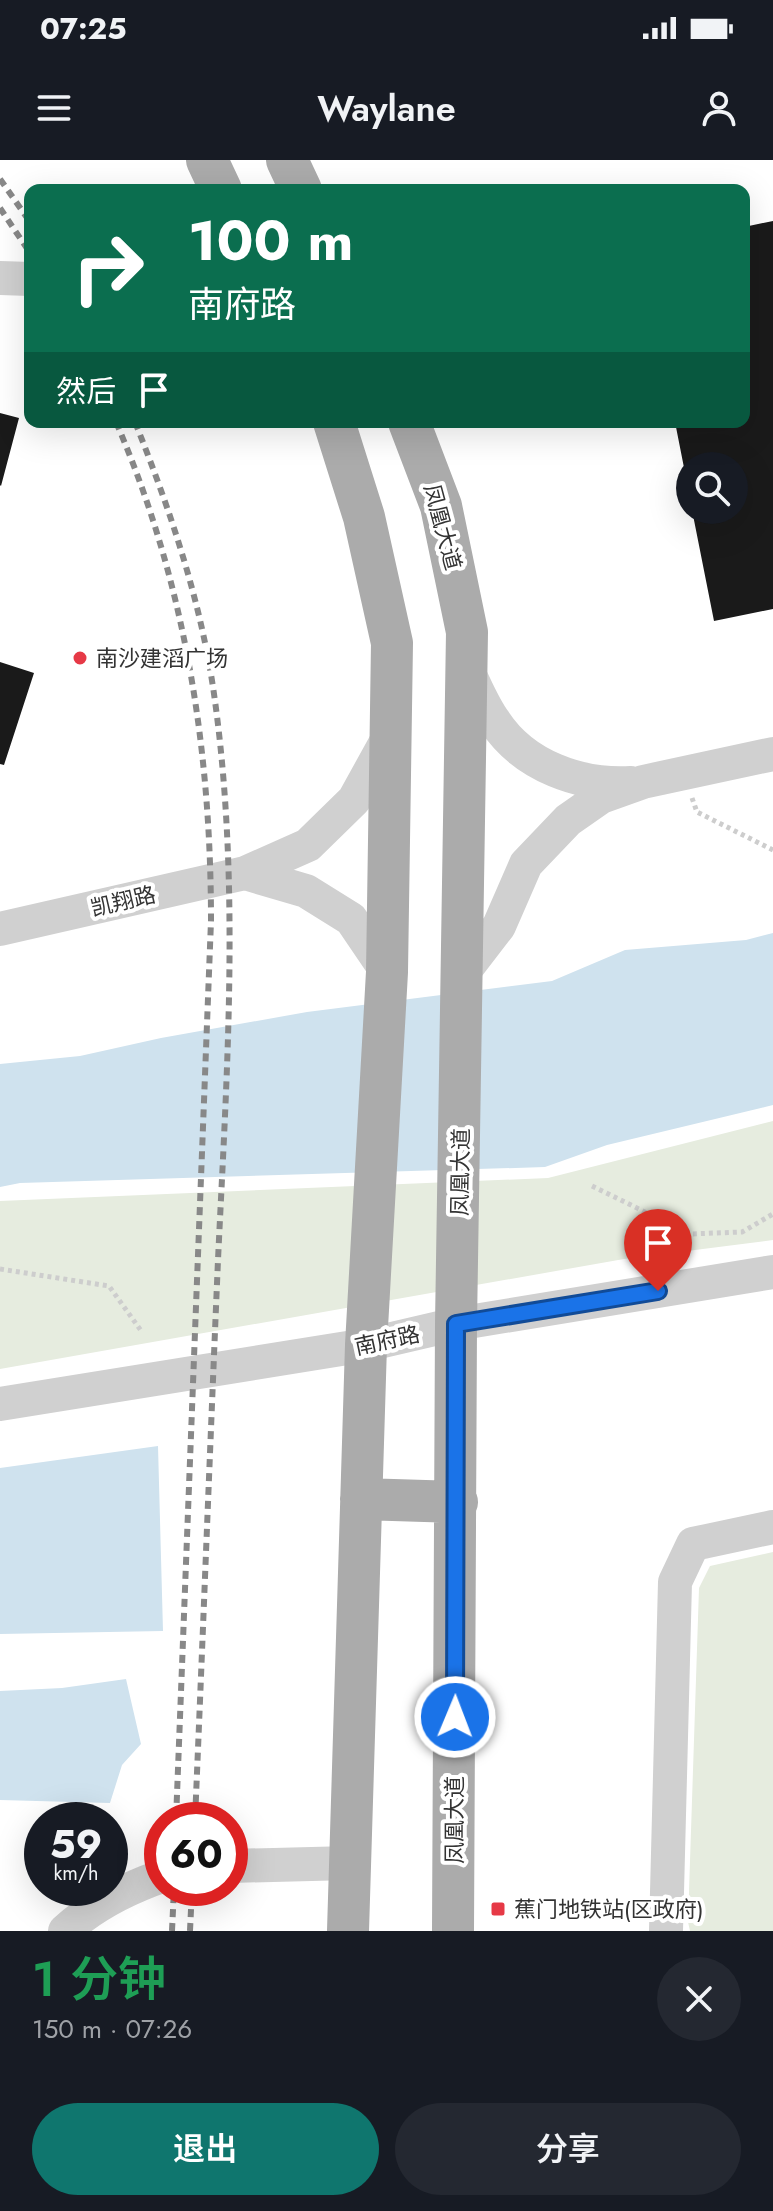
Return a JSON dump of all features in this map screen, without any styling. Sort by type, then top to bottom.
[{"type":"main road","points":[[207,160],[218,184]]},
{"type":"main road","points":[[287,160],[298,184]]},
{"type":"main road","points":[[336,428],[364,517],[392,643],[387,972],[366,1345],[348,1931]]},
{"type":"main road","name":"凤凰大道","points":[[411,428],[441,506],[467,632],[456,1324],[453,1931]]},
{"type":"main road","points":[[361,1499],[457,1502]]},
{"type":"street","points":[[0,278],[24,279]]},
{"type":"street","points":[[466,667],[493,721],[509,741],[537,762],[588,781],[615,784],[643,782],[773,754]]},
{"type":"street","name":"凯翔路","points":[[0,929],[245,873],[308,845],[354,800],[391,733]]},
{"type":"street","points":[[462,974],[499,926],[526,864],[568,820],[601,797],[643,782]]},
{"type":"street","points":[[245,873],[306,891],[351,919],[387,972]]},
{"type":"street","name":"南府路","points":[[0,1404],[366,1345],[456,1324],[773,1272]]},
{"type":"street","points":[[666,1931],[675,1582],[693,1544],[773,1527]]},
{"type":"street","points":[[248,1866],[350,1863]]},
{"type":"street","points":[[65,1931],[123,1891],[144,1883]]},
{"type":"path","points":[[682,774],[697,812],[773,850]]},
{"type":"path","points":[[592,1186],[690,1234],[742,1232],[773,1214]]},
{"type":"path","points":[[0,1269],[109,1286],[142,1332]]},
{"type":"shaded area","points":[[773,1121],[773,1240],[624,1259],[0,1369],[0,1201],[548,1178]]},
{"type":"shaded area","points":[[773,1552],[773,1931],[690,1931],[699,1588],[710,1566]]},
{"type":"water","points":[[773,933],[773,1105],[607,1145],[545,1167],[20,1183],[0,1187],[0,1064],[80,1056],[307,1012],[552,981],[625,950],[746,940]]},
{"type":"water","points":[[158,1446],[163,1631],[0,1634],[0,1468]]},
{"type":"water","points":[[126,1679],[141,1744],[122,1765],[110,1802],[0,1800],[0,1691],[62,1688]]},
{"type":"building","points":[[773,221],[773,609],[714,621],[695,524],[748,524],[748,452],[681,452],[676,428],[750,428],[750,226]]},
{"type":"building","points":[[0,413],[19,418],[1,486],[0,485]]},
{"type":"building","points":[[0,662],[34,673],[4,765],[0,764]]},
{"type":"railway","points":[[0,179],[24,213]]},
{"type":"railway","points":[[0,208],[24,244]]},
{"type":"railway","points":[[118,428],[160,543],[176,604],[199,729],[210,857],[211,921],[177,1802]]},
{"type":"railway","points":[[137,428],[171,519],[200,619],[213,687],[227,830],[228,1045],[196,1802]]},
{"type":"railway","points":[[172,1931],[173,1906]]},
{"type":"railway","points":[[190,1931],[191,1906]]},
{"type":"place","name":"南沙建滔广场","points":[[80,658]]},
{"type":"place","name":"蕉门地铁站(区政府)","points":[[498,1909]]},
{"type":"route","points":[[455,1717],[456,1324],[658,1291]]}]
